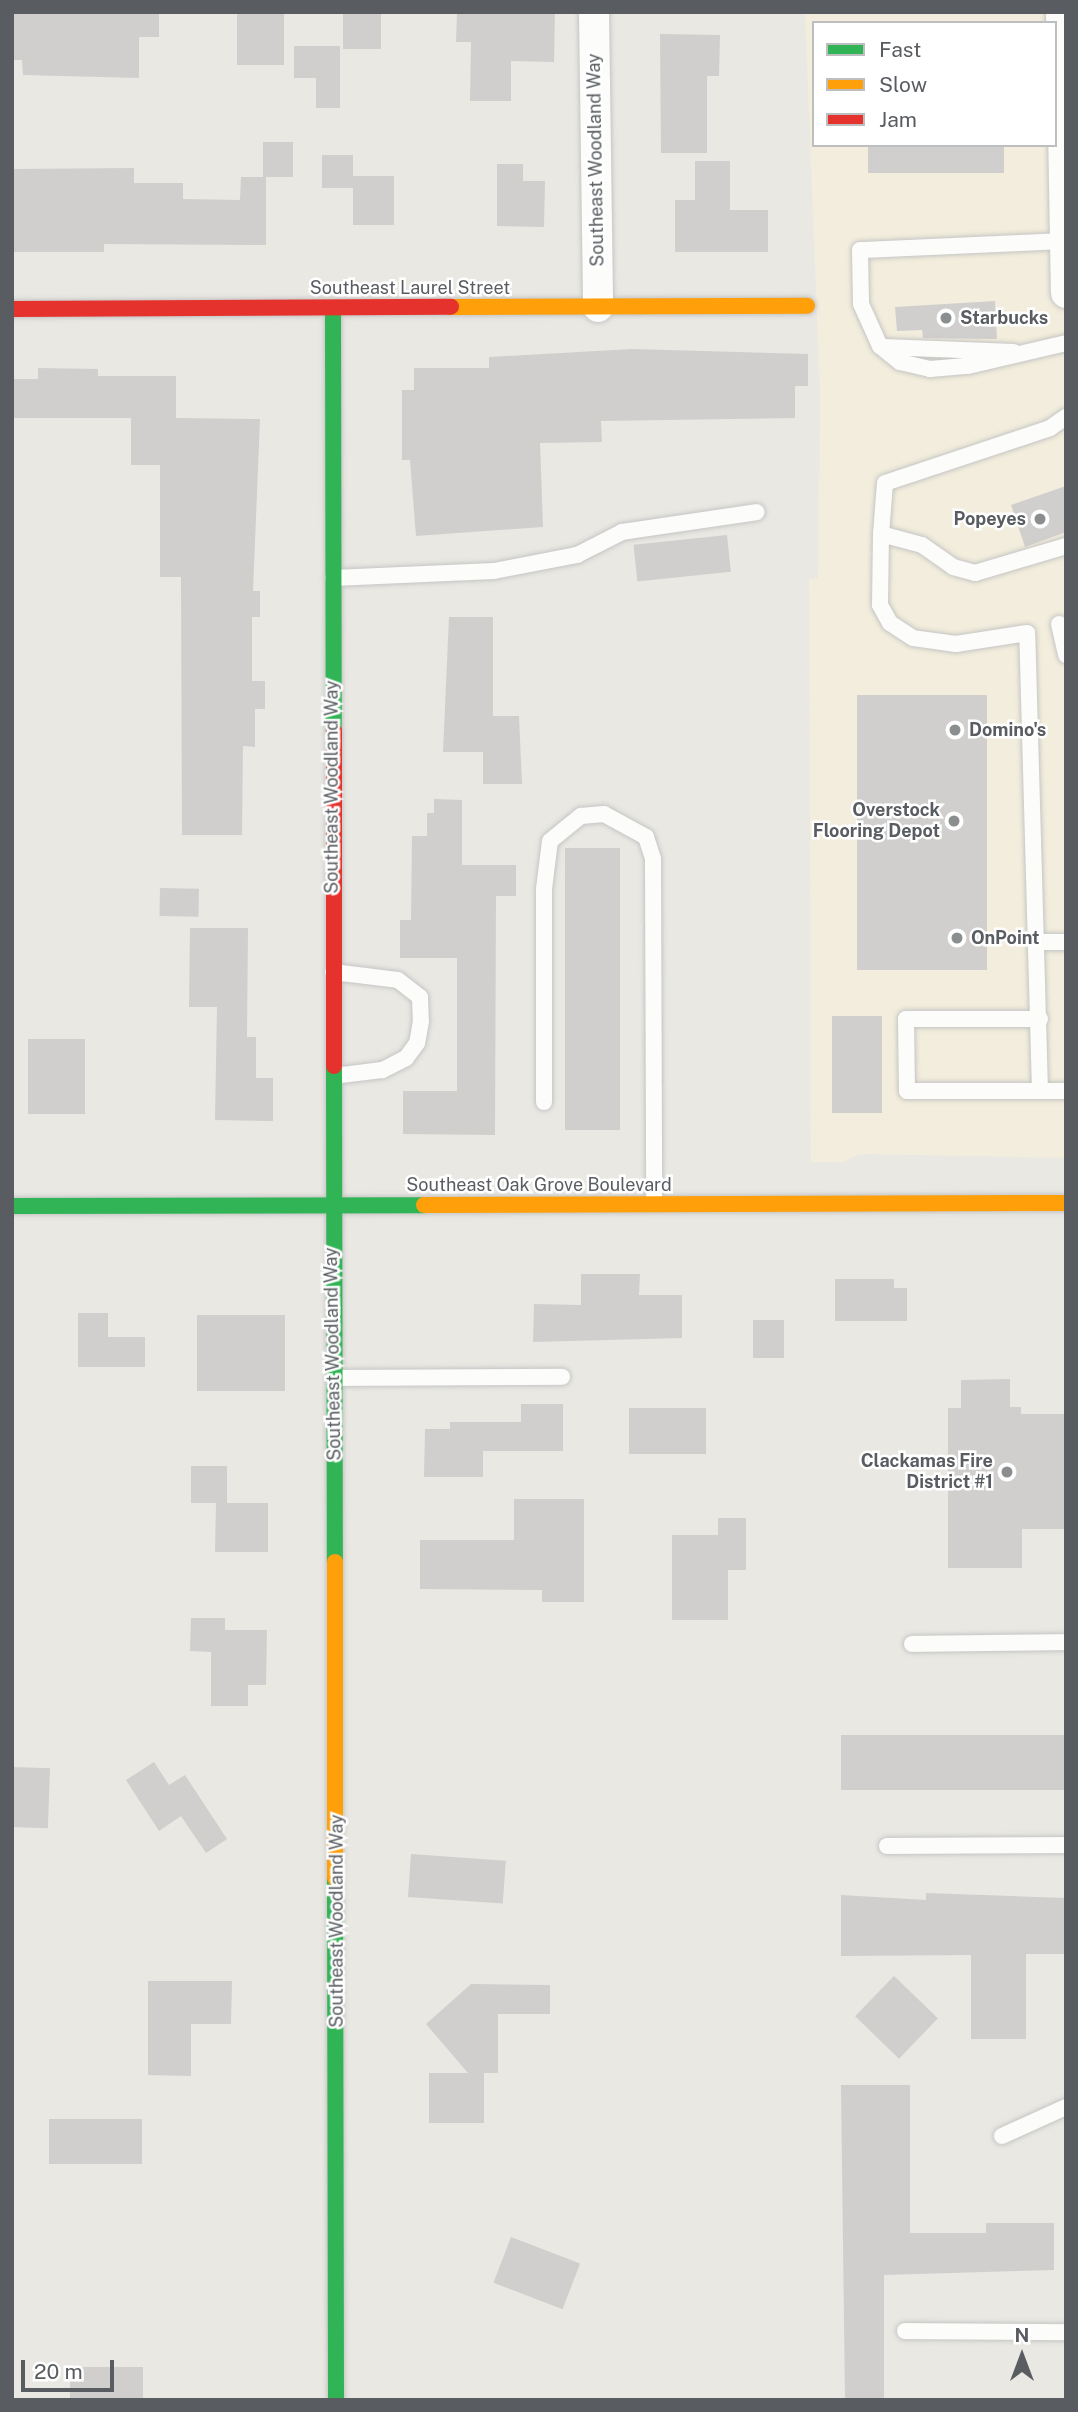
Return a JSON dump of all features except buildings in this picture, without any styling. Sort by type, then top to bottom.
[{"type":"street","name":"Southeast Woodland Way","points":[[594,12],[598,307]]},
{"type":"street","points":[[1061,12],[1062,241],[1066,293]]},
{"type":"street","name":"Southeast Laurel Street","points":[[12,309],[807,306]]},
{"type":"street","name":"Southeast Woodland Way","points":[[333,308],[332,1206],[336,2400]]},
{"type":"street","name":"Southeast Oak Grove Boulevard","points":[[12,1206],[1066,1203]]},
{"type":"lane","points":[[1062,241],[860,250],[861,304],[880,346],[900,362],[930,369],[1021,354],[1066,343]]},
{"type":"lane","points":[[1040,1091],[1027,632],[956,644],[913,638],[890,623],[880,604],[881,534],[885,483],[1050,428],[1066,417]]},
{"type":"lane","points":[[333,578],[495,571],[577,555],[622,532],[757,512]]},
{"type":"lane","points":[[881,534],[922,545],[953,567],[975,573],[1066,546]]},
{"type":"lane","points":[[1059,624],[1066,655]]},
{"type":"lane","points":[[544,1102],[544,889],[550,841],[581,816],[604,814],[646,837],[653,859],[654,1203]]},
{"type":"lane","points":[[1035,942],[1066,942]]},
{"type":"lane","points":[[332,972],[398,980],[420,997],[421,1021],[417,1043],[407,1058],[382,1070],[332,1076]]},
{"type":"lane","points":[[1040,1019],[906,1019],[907,1091],[1066,1091]]},
{"type":"lane","points":[[334,1378],[562,1377]]},
{"type":"lane","points":[[912,1644],[1066,1642]]},
{"type":"lane","points":[[887,1846],[1066,1845]]},
{"type":"lane","points":[[1002,2136],[1066,2107]]},
{"type":"lane","points":[[905,2331],[1066,2332]]},
{"type":"shaded area","points":[[805,12],[1066,12],[1066,1158],[860,1154],[843,1162],[811,1162],[809,579],[818,578],[820,394]]},
{"type":"traffic: fast","points":[[333,308],[334,731]]},
{"type":"traffic: fast","points":[[334,1066],[335,1562]]},
{"type":"traffic: fast","points":[[12,1206],[424,1205]]},
{"type":"traffic: fast","points":[[335,1878],[336,2400]]},
{"type":"traffic: slow","points":[[451,307],[807,306]]},
{"type":"traffic: slow","points":[[424,1205],[1066,1203]]},
{"type":"traffic: slow","points":[[335,1562],[335,1878]]},
{"type":"traffic: jam","points":[[12,309],[451,307]]},
{"type":"traffic: jam","points":[[334,731],[334,1066]]},
{"type":"place","name":"Starbucks","points":[[946,318]]},
{"type":"place","name":"Popeyes","points":[[1040,519]]},
{"type":"place","name":"Domino's","points":[[955,730]]},
{"type":"place","name":"Overstock Flooring Depot","points":[[954,821]]},
{"type":"place","name":"OnPoint","points":[[957,938]]},
{"type":"place","name":"Clackamas Fire District #1","points":[[1007,1472]]}]
